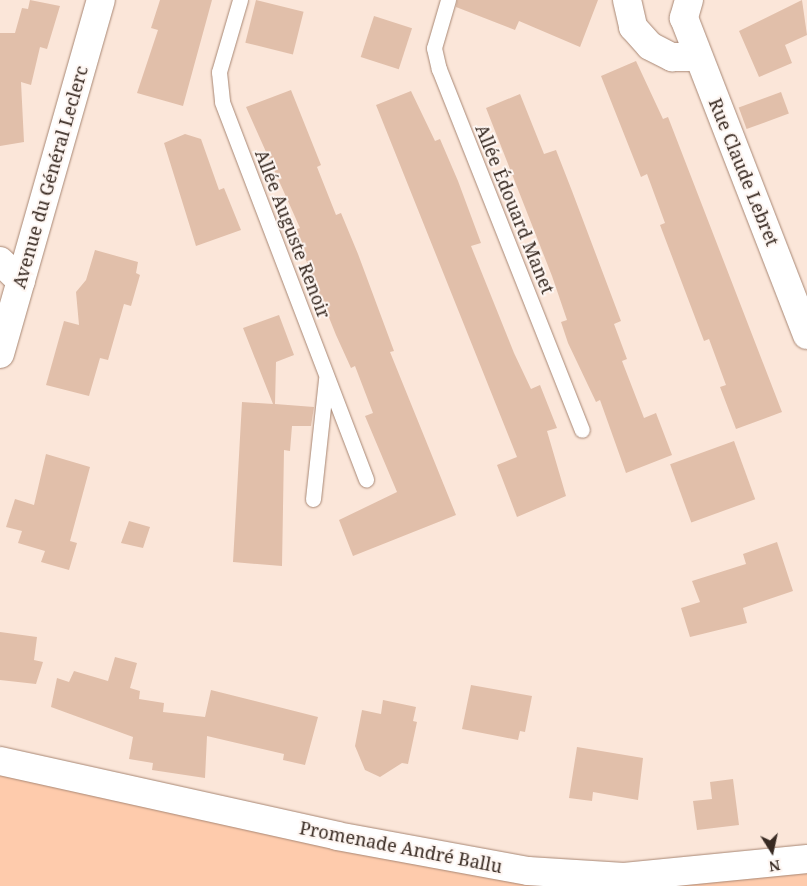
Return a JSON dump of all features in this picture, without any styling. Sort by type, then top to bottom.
[{"type":"street","name":"Avenue du Général Leclerc","points":[[0,354],[101,0]]},
{"type":"street","points":[[627,0],[633,28],[650,46],[672,56],[698,56]]},
{"type":"street","name":"Rue Claude Lebret","points":[[687,4],[698,56],[800,292],[807,335]]},
{"type":"street","points":[[0,261],[21,281]]},
{"type":"street","name":"Promenade André Ballu","points":[[0,761],[337,836],[528,871],[624,877],[807,859]]},
{"type":"lane","name":"Allée Auguste Renoir","points":[[240,0],[219,72],[222,102],[366,479]]},
{"type":"lane","name":"Allée Édouard Manet","points":[[448,0],[434,48],[439,69],[582,430]]},
{"type":"lane","points":[[313,499],[327,375]]},
{"type":"shaded area","points":[[0,769],[577,886],[0,886]]},
{"type":"shaded area","points":[[807,868],[807,886],[653,886]]},
{"type":"building","points":[[30,0],[60,6],[47,49],[40,47],[31,85],[21,82],[24,142],[0,146],[0,33],[15,33],[22,8],[28,9]]},
{"type":"building","points":[[160,0],[212,0],[183,106],[137,93],[158,30],[151,28]]},
{"type":"building","points":[[256,0],[304,12],[293,55],[245,43]]},
{"type":"building","points":[[457,0],[598,0],[580,47],[519,21],[515,30],[456,7]]},
{"type":"building","points":[[802,0],[807,35],[785,45],[792,63],[759,77],[739,31]]},
{"type":"building","points":[[374,16],[412,28],[399,69],[361,57]]},
{"type":"building","points":[[636,61],[663,119],[668,117],[782,412],[736,429],[720,387],[726,385],[709,339],[704,341],[660,225],[665,223],[647,174],[641,177],[601,76]]},
{"type":"building","points":[[291,90],[321,165],[317,167],[336,215],[341,213],[358,254],[394,351],[390,352],[456,515],[353,556],[339,520],[397,492],[365,416],[373,413],[355,366],[351,368],[336,335],[294,230],[300,228],[246,107]]},
{"type":"building","points":[[411,91],[435,141],[440,139],[458,181],[481,243],[471,246],[514,353],[531,389],[540,385],[557,428],[547,431],[566,496],[517,517],[497,465],[517,457],[376,105]]},
{"type":"building","points":[[781,92],[789,114],[747,129],[739,107]]},
{"type":"building","points":[[520,94],[544,154],[556,150],[572,191],[621,321],[614,324],[627,359],[622,361],[644,418],[656,413],[672,455],[626,473],[600,400],[596,402],[568,343],[561,322],[567,320],[552,276],[486,108]]},
{"type":"building","points":[[185,134],[201,139],[219,190],[224,188],[241,230],[196,246],[164,143]]},
{"type":"building","points":[[95,250],[138,262],[136,273],[140,275],[131,306],[124,304],[108,360],[100,358],[89,396],[46,385],[64,321],[79,325],[76,292],[86,280]]},
{"type":"building","points":[[279,315],[294,355],[276,362],[275,404],[314,407],[311,426],[292,426],[290,451],[284,450],[282,566],[233,562],[242,402],[273,404],[243,328]]},
{"type":"building","points":[[734,441],[755,499],[691,523],[670,464]]},
{"type":"building","points":[[46,454],[90,467],[70,541],[77,543],[69,570],[41,562],[45,551],[18,543],[22,531],[6,527],[15,499],[34,505]]},
{"type":"building","points":[[129,521],[150,527],[143,548],[121,543]]},
{"type":"building","points":[[777,542],[793,591],[743,608],[747,623],[690,637],[681,608],[700,602],[692,581],[746,564],[743,554]]},
{"type":"building","points":[[0,632],[37,637],[34,660],[43,662],[36,684],[0,680]]},
{"type":"building","points":[[115,657],[137,663],[130,688],[140,691],[139,699],[164,703],[163,712],[205,717],[211,690],[318,717],[305,765],[283,760],[284,754],[207,736],[205,778],[152,770],[153,763],[129,759],[133,737],[51,707],[57,678],[69,682],[74,671],[108,681]]},
{"type":"building","points":[[471,685],[532,696],[525,732],[520,731],[518,740],[462,729]]},
{"type":"building","points":[[383,700],[416,707],[413,721],[417,722],[408,764],[402,763],[380,777],[365,770],[355,746],[362,710],[381,714]]},
{"type":"building","points":[[577,747],[643,758],[638,800],[593,792],[592,801],[569,798]]},
{"type":"building","points":[[733,779],[739,825],[697,830],[693,801],[712,799],[710,782]]}]
